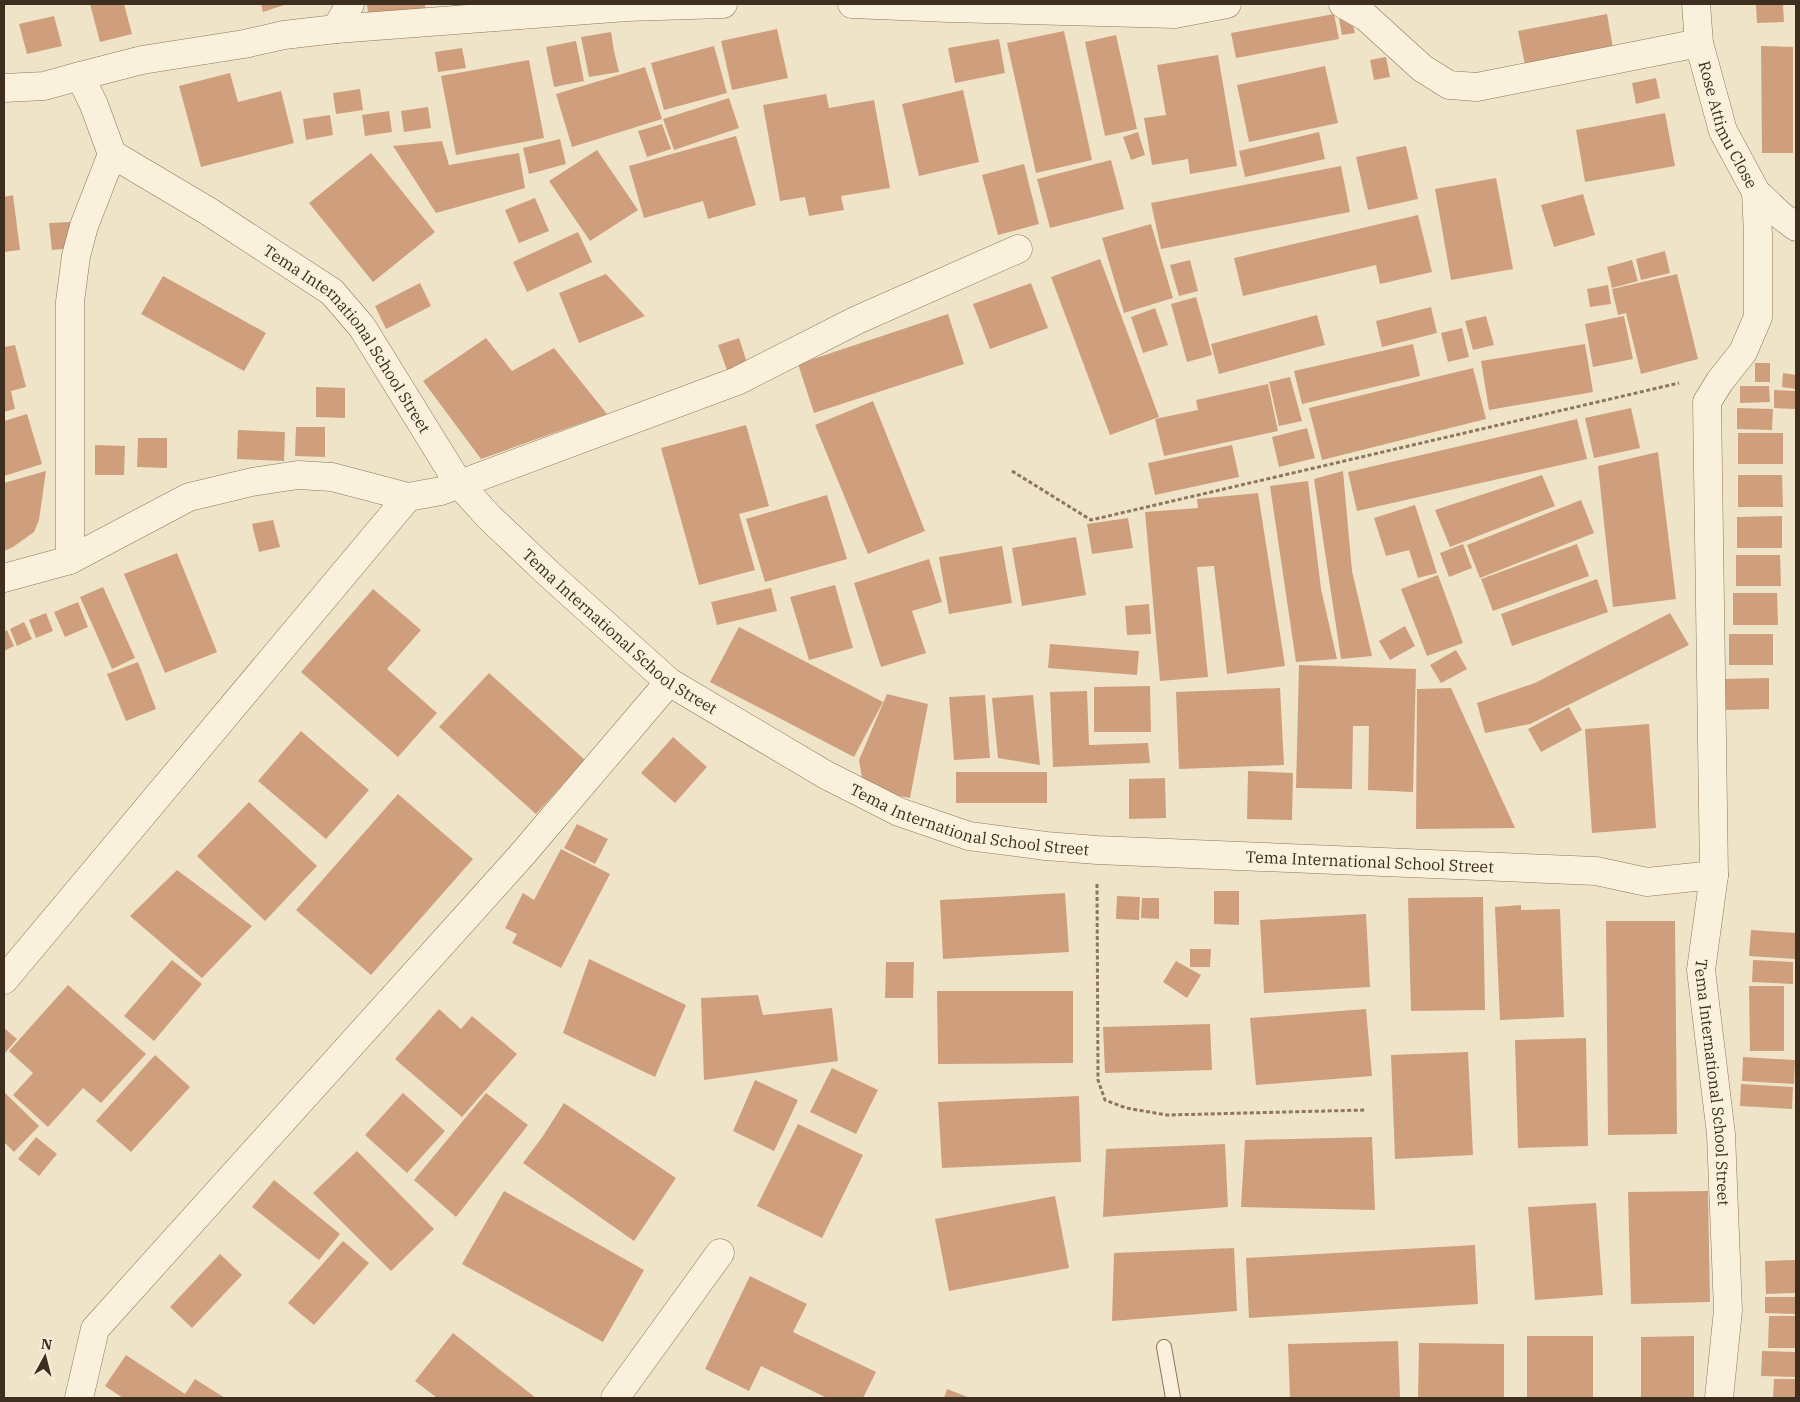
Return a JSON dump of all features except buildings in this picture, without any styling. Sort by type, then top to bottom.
[{"type":"street","points":[[336,29],[350,4]]},
{"type":"street","points":[[4,88],[44,86],[142,60],[244,44],[284,35],[336,29],[627,7],[724,4]]},
{"type":"street","points":[[852,4],[1175,14],[1227,4]]},
{"type":"street","points":[[1342,4],[1366,17],[1422,68],[1449,85],[1477,87],[1699,43]]},
{"type":"street","name":"Rose Attimu Close","points":[[1696,4],[1699,43],[1723,130],[1756,192],[1796,227]]},
{"type":"street","points":[[70,560],[70,302],[76,256],[84,226],[112,154],[94,105],[80,76]]},
{"type":"street","name":"Tema International School Street","points":[[112,154],[208,211],[332,292],[362,327],[459,484],[489,517],[542,568],[669,682],[826,775],[900,812],[969,836],[1046,846],[1097,850],[1596,871],[1647,882],[1714,875],[1701,970],[1721,1134],[1728,1300],[1719,1398]]},
{"type":"street","points":[[1714,875],[1708,402],[1720,381],[1743,352],[1758,316],[1759,261],[1756,192]]},
{"type":"street","points":[[4,578],[70,560],[189,497],[252,482],[298,475],[332,477],[408,497],[441,491],[737,381],[857,320],[1018,249]]},
{"type":"street","points":[[4,980],[408,497]]},
{"type":"street","points":[[79,1398],[95,1329],[520,857],[669,682]]},
{"type":"street","points":[[615,1398],[720,1253]]},
{"type":"lane","points":[[1164,1348],[1173,1398]]},
{"type":"path","points":[[1012,471],[1091,520],[1728,371]]},
{"type":"path","points":[[1097,850],[1098,1080],[1105,1100],[1126,1108],[1167,1114],[1366,1110]]}]
